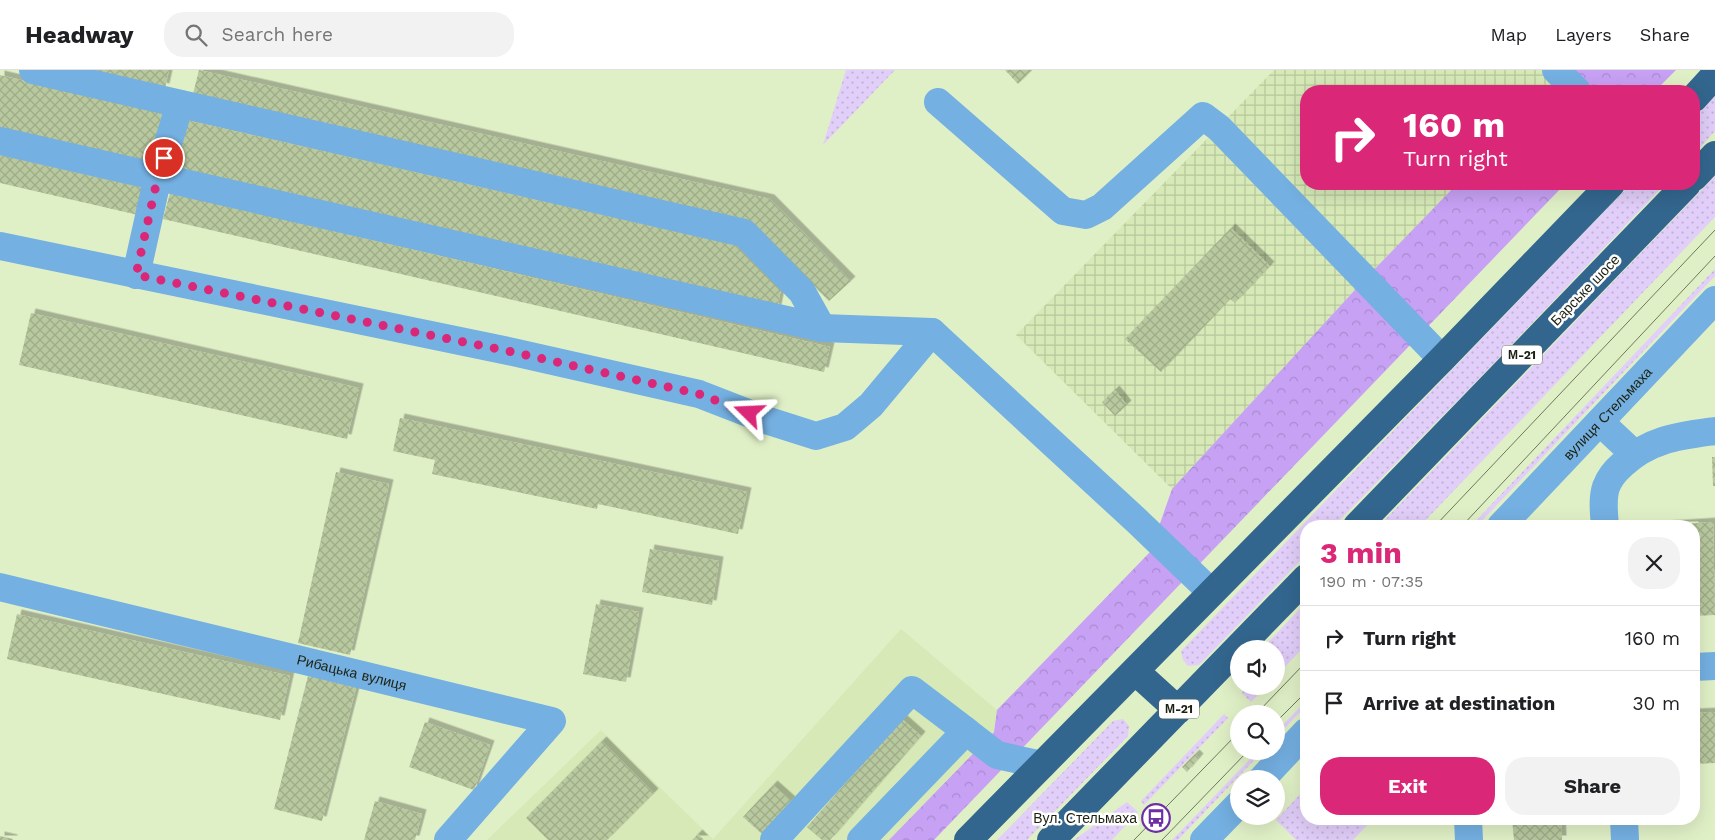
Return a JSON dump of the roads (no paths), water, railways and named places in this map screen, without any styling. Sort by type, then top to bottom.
[{"type":"highway","points":[[1700,92],[1715,76]]},
{"type":"highway","points":[[1700,171],[1715,155]]},
{"type":"highway","points":[[968,840],[1136,671],[1210,592],[1442,359],[1605,190]]},
{"type":"highway","name":"Барське шосе","points":[[1363,520],[1681,190]]},
{"type":"highway","name":"М-21","points":[[1051,840],[1300,584]]},
{"type":"highway","points":[[1136,671],[1178,710]]},
{"type":"street","points":[[34,70],[744,233],[802,292],[822,328]]},
{"type":"street","points":[[1556,70],[1571,85]]},
{"type":"street","points":[[938,102],[1063,211],[1086,215],[1102,207],[1203,116],[1218,128],[1442,359]]},
{"type":"street","points":[[136,275],[158,176],[180,104]]},
{"type":"street","points":[[0,140],[822,328],[833,330],[932,332],[1137,520],[1210,592]]},
{"type":"street","points":[[0,246],[508,351],[699,394],[766,420],[816,436],[845,428],[871,405],[932,332]]},
{"type":"street","name":"вулиця Стельмаха","points":[[1507,520],[1715,300]]},
{"type":"street","points":[[1600,422],[1633,454]]},
{"type":"street","points":[[1605,520],[1606,487],[1615,471],[1633,454],[1650,445],[1668,439],[1715,432]]},
{"type":"street","name":"Рибацька вулиця","points":[[0,587],[552,721],[448,840]]},
{"type":"street","points":[[1700,667],[1715,666]]},
{"type":"street","points":[[774,840],[912,690],[997,756],[1042,765]]},
{"type":"street","points":[[861,840],[966,731]]},
{"type":"street","points":[[1270,770],[1300,738]]},
{"type":"street","points":[[1204,840],[1230,813]]},
{"type":"street","points":[[1468,825],[1469,840]]},
{"type":"street","points":[[1624,825],[1625,840]]},
{"type":"tram line","points":[[1441,520],[1715,230]]},
{"type":"tram line","points":[[1468,520],[1715,256]]},
{"type":"tram line","points":[[1265,705],[1300,668]]},
{"type":"tram line","points":[[1285,713],[1300,698]]},
{"type":"tram line","points":[[1134,840],[1230,741]]},
{"type":"tram line","points":[[1162,840],[1239,760]]},
{"type":"place","name":"Вул. Стельмаха","points":[[1156,818]]}]
